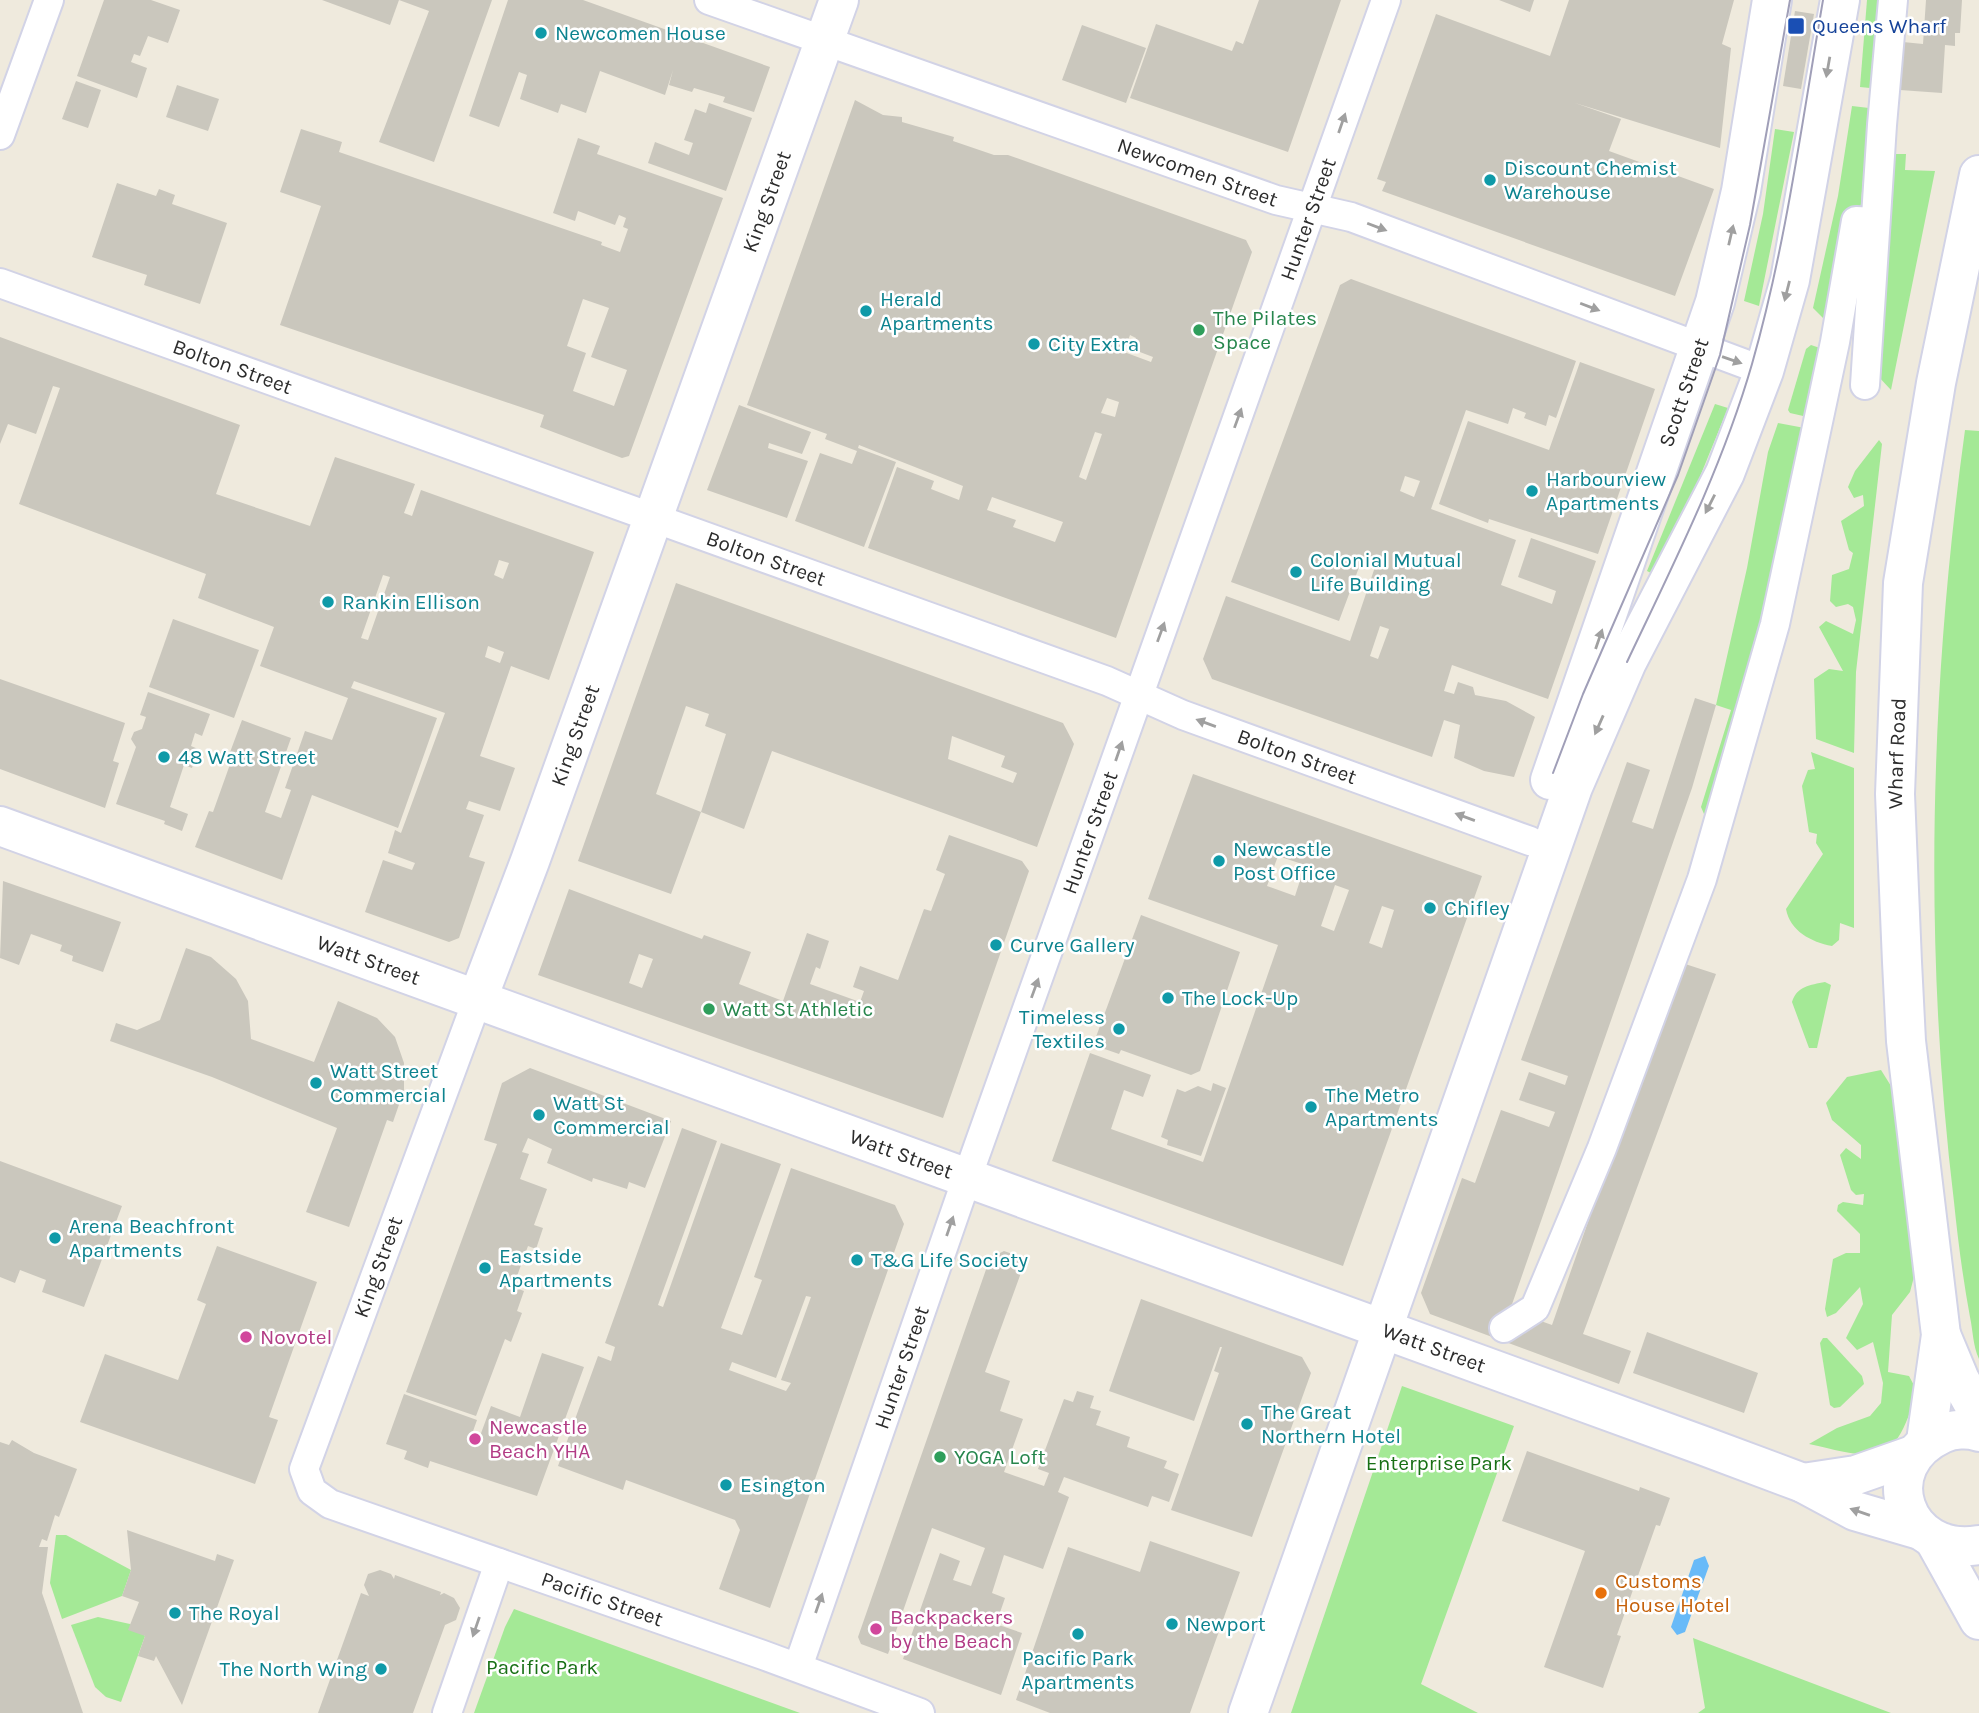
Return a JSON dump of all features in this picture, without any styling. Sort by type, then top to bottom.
[{"type":"main road","name":"King Street","points":[[478,998],[530,861],[839,0]]},
{"type":"main road","name":"Scott Street","points":[[1372,1325],[1530,841],[1715,302],[1741,191],[1772,0]]},
{"type":"main road","points":[[1224,1713],[1573,787],[1627,662],[1713,499],[1764,371],[1790,280],[1840,0]]},
{"type":"main road","name":"Wharf Road","points":[[1979,175],[1936,383],[1903,583],[1895,793],[1906,1041],[1941,1335],[1960,1380],[1979,1414]]},
{"type":"main road","name":"Watt Street","points":[[0,826],[1803,1483],[1855,1511],[1956,1547],[1979,1545]]},
{"type":"main road","points":[[1248,1713],[1372,1325]]},
{"type":"main road","name":"Wharf Road","points":[[1927,1536],[1908,1514],[1903,1494],[1904,1474],[1919,1448],[1941,1335]]},
{"type":"main road","name":"Watt Street","points":[[1803,1483],[1856,1475],[1919,1448],[1949,1430],[1979,1432]]},
{"type":"main road","points":[[1927,1536],[1979,1620]]},
{"type":"street","points":[[0,135],[49,0]]},
{"type":"street","name":"Newcomen Street","points":[[709,0],[825,43],[1312,210],[1351,217],[1764,371]]},
{"type":"street","name":"Hunter Street","points":[[798,1667],[967,1178],[1386,0]]},
{"type":"street","points":[[1865,385],[1893,0]]},
{"type":"street","points":[[1504,1328],[1535,1308],[1602,1148],[1702,879],[1775,624],[1830,368],[1856,221],[1875,222]]},
{"type":"street","name":"Bolton Street","points":[[0,284],[1107,681],[1138,696],[1530,841]]},
{"type":"street","name":"King Street","points":[[304,1469],[478,998]]},
{"type":"street","name":"Pacific Street","points":[[304,1469],[312,1491],[330,1504],[798,1667],[920,1713]]},
{"type":"street","points":[[447,1713],[499,1563]]},
{"type":"green space","points":[[1867,0],[1878,0],[1870,88],[1860,87]]},
{"type":"green space","points":[[1852,106],[1869,108],[1860,215],[1832,327],[1813,308],[1838,196]]},
{"type":"green space","points":[[1775,129],[1794,132],[1759,306],[1744,301],[1763,214]]},
{"type":"green space","points":[[1893,154],[1906,154],[1905,170],[1935,171],[1891,390],[1877,375]]},
{"type":"green space","points":[[1811,345],[1826,350],[1812,418],[1790,413],[1788,410],[1806,349]]},
{"type":"green space","points":[[1715,404],[1728,408],[1659,577],[1647,571]]},
{"type":"green space","points":[[1778,423],[1810,429],[1710,828],[1701,807],[1731,710],[1716,705],[1747,568],[1768,452]]},
{"type":"green space","points":[[1965,430],[1979,431],[1979,1359],[1974,1344],[1961,1260],[1944,1106],[1935,912],[1935,815],[1944,622]]},
{"type":"green space","points":[[1879,440],[1882,444],[1856,672],[1854,753],[1816,739],[1814,679],[1829,669],[1843,671],[1819,627],[1826,621],[1853,634],[1856,620],[1853,607],[1848,604],[1836,607],[1830,601],[1832,575],[1849,569],[1853,553],[1849,550],[1841,521],[1864,506],[1863,495],[1854,498],[1848,487],[1855,471]]},
{"type":"green space","points":[[1811,752],[1854,768],[1854,928],[1840,923],[1839,940],[1832,946],[1803,934],[1792,924],[1786,909],[1823,854],[1816,843],[1817,834],[1809,832],[1802,786],[1808,770],[1815,769]]},
{"type":"green space","points":[[1825,982],[1831,985],[1817,1048],[1809,1048],[1792,1002],[1801,989]]},
{"type":"green space","points":[[1881,1070],[1896,1094],[1915,1273],[1910,1292],[1892,1315],[1888,1372],[1909,1376],[1917,1391],[1909,1416],[1891,1446],[1868,1455],[1809,1444],[1837,1428],[1870,1416],[1881,1403],[1883,1383],[1873,1342],[1857,1350],[1846,1338],[1863,1304],[1860,1287],[1836,1313],[1827,1317],[1825,1309],[1833,1259],[1846,1253],[1860,1253],[1860,1234],[1837,1211],[1838,1205],[1843,1202],[1863,1205],[1864,1194],[1856,1195],[1851,1190],[1840,1155],[1846,1148],[1861,1159],[1861,1145],[1832,1120],[1826,1103],[1847,1077]]},
{"type":"green space","points":[[1823,1338],[1827,1338],[1862,1376],[1864,1384],[1840,1407],[1834,1408],[1830,1405],[1820,1343]]},
{"type":"green space","name":"Enterprise Park","points":[[1402,1386],[1514,1426],[1421,1684],[1478,1713],[1291,1713]]},
{"type":"green space","points":[[56,1535],[66,1535],[131,1570],[122,1596],[62,1619],[50,1583]]},
{"type":"green space","name":"Pacific Park","points":[[514,1609],[800,1713],[474,1713]]},
{"type":"green space","points":[[98,1617],[130,1624],[145,1636],[121,1702],[106,1697],[95,1687],[71,1625]]},
{"type":"green space","points":[[1693,1638],[1891,1713],[1698,1713],[1705,1708]]},
{"type":"water","points":[[1705,1556],[1709,1566],[1685,1632],[1677,1635],[1671,1627],[1694,1560]]},
{"type":"building","points":[[104,0],[151,0],[180,10],[168,43],[148,36],[140,56],[134,54],[131,62],[147,68],[137,98],[77,76]]},
{"type":"building","points":[[322,0],[399,0],[390,25]]},
{"type":"building","points":[[399,0],[492,0],[434,162],[379,142],[429,11]]},
{"type":"building","points":[[508,0],[583,0],[770,67],[754,112],[723,102],[725,97],[694,88],[692,92],[669,85],[673,70],[665,95],[600,71],[586,113],[561,104],[558,113],[520,99],[527,75],[519,72],[499,127],[469,116]]},
{"type":"building","points":[[1259,0],[1341,0],[1288,152],[1130,98],[1156,24],[1232,51],[1236,41],[1243,44]]},
{"type":"building","points":[[1499,0],[1534,0],[1530,12]]},
{"type":"building","points":[[1569,0],[1734,0],[1722,44],[1731,48],[1720,148],[1575,103],[1621,119],[1609,151],[1714,189],[1675,296],[1382,191],[1386,182],[1377,179],[1436,14],[1550,56]]},
{"type":"building","points":[[1926,0],[1962,0],[1960,33],[1955,33],[1955,46],[1945,45],[1942,93],[1900,90],[1903,42],[1923,44]]},
{"type":"building","points":[[1795,11],[1814,14],[1801,89],[1783,86]]},
{"type":"building","points":[[1082,25],[1146,48],[1126,103],[1062,80]]},
{"type":"building","points":[[76,81],[101,90],[88,128],[62,119]]},
{"type":"building","points":[[177,85],[219,99],[208,131],[166,117]]},
{"type":"building","points":[[855,100],[883,115],[902,117],[902,122],[954,137],[953,141],[994,155],[1008,155],[1246,240],[1252,252],[1116,638],[868,548],[897,467],[934,481],[931,489],[959,500],[963,486],[859,445],[858,448],[896,462],[864,547],[795,521],[820,453],[852,464],[857,451],[825,439],[827,434],[747,405]],"holes":[[[1130,335],[1136,338],[1132,349],[1153,357],[1151,362],[1124,352]],[[1107,398],[1119,402],[1115,417],[1101,413]],[[1095,432],[1102,434],[1086,480],[1079,477]],[[992,497],[1063,522],[1055,542],[1013,527],[1016,520],[987,510]]]},
{"type":"building","points":[[709,103],[752,118],[726,191],[648,163],[655,142],[689,155],[693,143],[684,140],[695,109],[706,113]]},
{"type":"building","points":[[301,129],[342,142],[339,152],[602,242],[601,245],[620,252],[628,229],[623,227],[626,218],[619,215],[615,225],[578,211],[575,221],[553,213],[578,138],[600,146],[597,154],[723,198],[629,456],[622,458],[540,427],[544,415],[280,325],[321,206],[280,192]],"holes":[[[583,299],[609,308],[591,357],[627,370],[614,406],[573,391],[586,353],[567,346]]]},
{"type":"building","points":[[117,183],[156,196],[159,189],[175,195],[172,204],[227,223],[200,304],[144,285],[147,275],[92,257]]},
{"type":"building","points":[[1351,279],[1576,361],[1556,418],[1549,415],[1546,426],[1524,418],[1526,413],[1513,408],[1508,424],[1466,410],[1431,509],[1516,540],[1501,585],[1552,604],[1556,591],[1518,577],[1531,538],[1596,561],[1548,699],[1452,665],[1444,691],[1454,694],[1458,682],[1473,687],[1475,695],[1506,701],[1535,717],[1514,777],[1484,771],[1454,758],[1460,725],[1444,720],[1432,757],[1212,679],[1203,659],[1226,596],[1350,641],[1375,567],[1361,562],[1339,621],[1231,582],[1340,285]],"holes":[[[1405,476],[1420,481],[1414,497],[1400,491]],[[1380,626],[1389,629],[1378,659],[1370,656]]]},
{"type":"building","points":[[0,337],[240,425],[216,494],[310,526],[335,457],[415,484],[404,513],[412,516],[421,490],[594,552],[549,680],[511,666],[480,756],[515,768],[500,811],[469,801],[466,809],[484,815],[469,857],[485,862],[459,938],[449,942],[365,912],[383,860],[412,870],[415,863],[388,853],[395,830],[401,833],[445,713],[354,681],[351,688],[437,718],[398,828],[312,795],[282,880],[195,847],[209,811],[213,812],[233,756],[229,755],[242,720],[291,738],[265,812],[281,818],[291,790],[285,788],[305,731],[332,740],[348,698],[260,666],[274,627],[198,598],[206,574],[19,504],[60,388],[53,386],[36,434],[8,424],[0,444]],"holes":[[[499,560],[509,563],[503,579],[494,575]],[[383,575],[390,577],[368,640],[361,638]],[[488,646],[504,652],[500,663],[485,657]]]},
{"type":"building","name":"Harbourview Apartments","points":[[1580,362],[1655,389],[1598,554],[1489,519],[1488,523],[1439,504],[1468,421],[1549,450]]},
{"type":"building","points":[[739,405],[811,432],[802,454],[769,443],[768,448],[808,461],[787,518],[707,490]]},
{"type":"building","points":[[676,583],[1063,723],[1074,744],[1037,847],[772,751],[744,829],[701,812],[671,894],[578,861]],"holes":[[[686,706],[709,714],[705,726],[726,734],[701,812],[656,794]],[[952,736],[1005,756],[1001,767],[1017,773],[1013,783],[948,759]]]},
{"type":"building","points":[[173,619],[259,650],[234,718],[149,687]]},
{"type":"building","points":[[0,679],[125,723],[113,761],[119,763],[105,808],[0,769]]},
{"type":"building","name":"48 Watt Street","points":[[148,692],[210,714],[202,736],[195,733],[191,746],[198,749],[192,768],[184,765],[170,807],[188,814],[182,831],[164,824],[165,821],[116,804],[136,747],[131,739],[134,732],[142,729],[146,717],[140,715]]},
{"type":"building","points":[[1695,698],[1716,705],[1692,788],[1510,1310],[1552,1325],[1679,962],[1716,974],[1583,1334],[1631,1351],[1619,1384],[1430,1314],[1421,1293],[1462,1178],[1475,1183],[1501,1110],[1549,1127],[1555,1112],[1519,1100],[1529,1072],[1565,1085],[1568,1076],[1521,1060],[1627,762],[1650,770],[1632,822],[1653,829]]},
{"type":"building","points":[[1193,774],[1482,876],[1343,1266],[1052,1161],[1090,1053],[1151,1075],[1143,1097],[1124,1090],[1111,1129],[1203,1162],[1278,945],[1148,899]],"holes":[[[1278,856],[1305,865],[1295,896],[1267,886]],[[1335,885],[1349,890],[1334,931],[1321,926]],[[1382,906],[1394,910],[1382,948],[1369,943]]]},
{"type":"building","points":[[949,835],[1022,861],[1029,871],[943,1118],[538,975],[569,889],[702,939],[704,935],[751,952],[739,984],[783,1001],[807,933],[829,941],[820,969],[816,967],[810,984],[860,1002],[864,991],[853,987],[860,966],[898,980],[924,909],[931,911],[945,874],[936,870]],"holes":[[[639,954],[653,959],[642,988],[629,983]]]},
{"type":"building","points":[[3,881],[121,922],[103,972],[72,961],[73,956],[60,951],[62,945],[31,934],[19,965],[0,958]]},
{"type":"building","name":"The Lock-Up","points":[[1141,915],[1240,952],[1200,1071],[1191,1075],[1121,1050],[1119,1054],[1093,1045]]},
{"type":"building","name":"Watt Street Commercial","points":[[186,948],[211,957],[236,979],[248,1001],[251,1039],[314,1062],[338,1001],[377,1018],[395,1037],[404,1063],[404,1090],[393,1122],[387,1120],[349,1227],[306,1212],[337,1128],[212,1077],[110,1041],[116,1023],[137,1030],[160,1020]]},
{"type":"building","points":[[530,1068],[671,1121],[645,1188],[629,1182],[627,1189],[593,1178],[592,1182],[547,1163],[552,1149],[528,1138],[522,1152],[529,1154],[520,1179],[547,1189],[534,1225],[543,1228],[536,1249],[528,1246],[513,1287],[524,1291],[517,1311],[522,1313],[511,1342],[505,1339],[476,1416],[406,1392],[497,1144],[484,1140],[502,1083]]},
{"type":"building","points":[[1213,1083],[1226,1088],[1201,1156],[1167,1145],[1168,1140],[1161,1137],[1177,1089],[1185,1092],[1198,1086],[1211,1091]]},
{"type":"building","points":[[682,1128],[717,1141],[658,1305],[663,1307],[721,1143],[781,1164],[721,1328],[742,1335],[762,1280],[754,1277],[791,1168],[895,1205],[904,1224],[770,1608],[719,1589],[740,1530],[735,1520],[626,1480],[623,1490],[558,1466],[598,1356],[611,1361],[615,1347],[605,1343]],"holes":[[[806,1296],[811,1297],[781,1380],[791,1383],[786,1391],[729,1370],[732,1362],[776,1378]]]},
{"type":"building","name":"Arena Beachfront Apartments","points":[[0,1161],[122,1206],[84,1307],[42,1292],[46,1280],[20,1270],[15,1283],[0,1277]]},
{"type":"building","name":"Novotel","points":[[217,1246],[317,1282],[269,1417],[278,1420],[255,1484],[80,1422],[105,1354],[178,1380],[206,1304],[197,1300]]},
{"type":"building","points":[[1004,1251],[1026,1259],[985,1372],[1010,1381],[1000,1411],[1023,1419],[1004,1472],[1044,1486],[1049,1473],[1038,1469],[1064,1399],[1073,1402],[1077,1391],[1094,1396],[1090,1408],[1101,1411],[1096,1425],[1130,1437],[1127,1447],[1167,1461],[1164,1468],[1179,1474],[1169,1502],[1152,1496],[1148,1507],[1064,1477],[1058,1492],[1069,1497],[1043,1569],[1004,1555],[992,1593],[1005,1598],[996,1624],[1022,1633],[1001,1695],[903,1659],[940,1553],[960,1561],[953,1580],[971,1586],[985,1548],[932,1528],[888,1654],[861,1644],[858,1637],[990,1258]]},
{"type":"building","name":"The Great Northern Hotel","points":[[1141,1299],[1302,1357],[1311,1373],[1252,1537],[1171,1510],[1219,1373],[1214,1371],[1222,1347],[1194,1421],[1109,1391]]},
{"type":"building","points":[[1647,1332],[1758,1373],[1744,1413],[1633,1373]]},
{"type":"building","name":"Newcastle Beach YHA","points":[[542,1353],[584,1367],[537,1496],[430,1461],[428,1468],[404,1459],[407,1451],[386,1444],[404,1394],[477,1420],[472,1434],[480,1436],[491,1406],[520,1417]]},
{"type":"building","points":[[12,1440],[34,1453],[77,1469],[59,1517],[55,1515],[47,1541],[42,1539],[39,1547],[48,1547],[42,1593],[83,1713],[0,1713],[0,1442],[9,1445]]},
{"type":"building","name":"Customs House Hotel","points":[[1527,1451],[1639,1491],[1640,1487],[1670,1498],[1660,1526],[1656,1525],[1617,1635],[1621,1636],[1603,1688],[1544,1667],[1585,1551],[1502,1521]]},
{"type":"building","name":"The Royal","points":[[127,1530],[215,1561],[217,1554],[234,1560],[182,1705],[156,1656],[154,1661],[138,1656],[145,1636],[128,1630],[139,1602],[122,1596],[131,1570]]},
{"type":"building","points":[[1150,1541],[1240,1572],[1190,1713],[1050,1713],[1016,1700],[1068,1547],[1140,1572]]},
{"type":"building","name":"The North Wing","points":[[380,1570],[391,1574],[394,1579],[395,1575],[441,1592],[440,1595],[444,1593],[454,1598],[460,1608],[456,1620],[445,1625],[413,1713],[318,1713],[361,1593],[369,1596],[364,1585],[368,1574]]},
{"type":"tram line","points":[[1553,773],[1583,694],[1678,475],[1720,355],[1750,225],[1790,0]]},
{"type":"tram line","points":[[1627,662],[1711,478],[1752,364],[1784,229],[1823,0]]},
{"type":"place","name":"Queens Wharf","points":[[1796,26]]},
{"type":"place","name":"Newcomen House","points":[[541,33]]},
{"type":"place","name":"Discount Chemist Warehouse","points":[[1490,180]]},
{"type":"place","name":"Herald Apartments","points":[[866,311]]},
{"type":"place","name":"The Pilates Space","points":[[1199,330]]},
{"type":"place","name":"City Extra","points":[[1034,344]]},
{"type":"place","name":"Harbourview Apartments","points":[[1532,491]]},
{"type":"place","name":"Colonial Mutual Life Building","points":[[1296,572]]},
{"type":"place","name":"Rankin Ellison","points":[[328,602]]},
{"type":"place","name":"48 Watt Street","points":[[164,757]]},
{"type":"place","name":"Newcastle Post Office","points":[[1219,861]]},
{"type":"place","name":"Chifley","points":[[1430,908]]},
{"type":"place","name":"Curve Gallery","points":[[996,945]]},
{"type":"place","name":"The Lock-Up","points":[[1168,998]]},
{"type":"place","name":"Watt St Athletic","points":[[709,1009]]},
{"type":"place","name":"Timeless Textiles","points":[[1119,1029]]},
{"type":"place","name":"Watt Street Commercial","points":[[316,1083]]},
{"type":"place","name":"The Metro Apartments","points":[[1311,1107]]},
{"type":"place","name":"Watt St Commercial","points":[[539,1115]]},
{"type":"place","name":"Arena Beachfront Apartments","points":[[55,1238]]},
{"type":"place","name":"T&G Life Society","points":[[857,1260]]},
{"type":"place","name":"Eastside Apartments","points":[[485,1268]]},
{"type":"place","name":"Novotel","points":[[246,1337]]},
{"type":"place","name":"The Great Northern Hotel","points":[[1247,1424]]},
{"type":"place","name":"Newcastle Beach YHA","points":[[475,1439]]},
{"type":"place","name":"YOGA Loft","points":[[940,1457]]},
{"type":"place","name":"Esington","points":[[726,1485]]},
{"type":"place","name":"Customs House Hotel","points":[[1601,1593]]},
{"type":"place","name":"The Royal","points":[[175,1613]]},
{"type":"place","name":"Newport","points":[[1172,1624]]},
{"type":"place","name":"Backpackers by the Beach","points":[[876,1629]]},
{"type":"place","name":"Pacific Park Apartments","points":[[1078,1634]]},
{"type":"place","name":"The North Wing","points":[[381,1669]]}]
